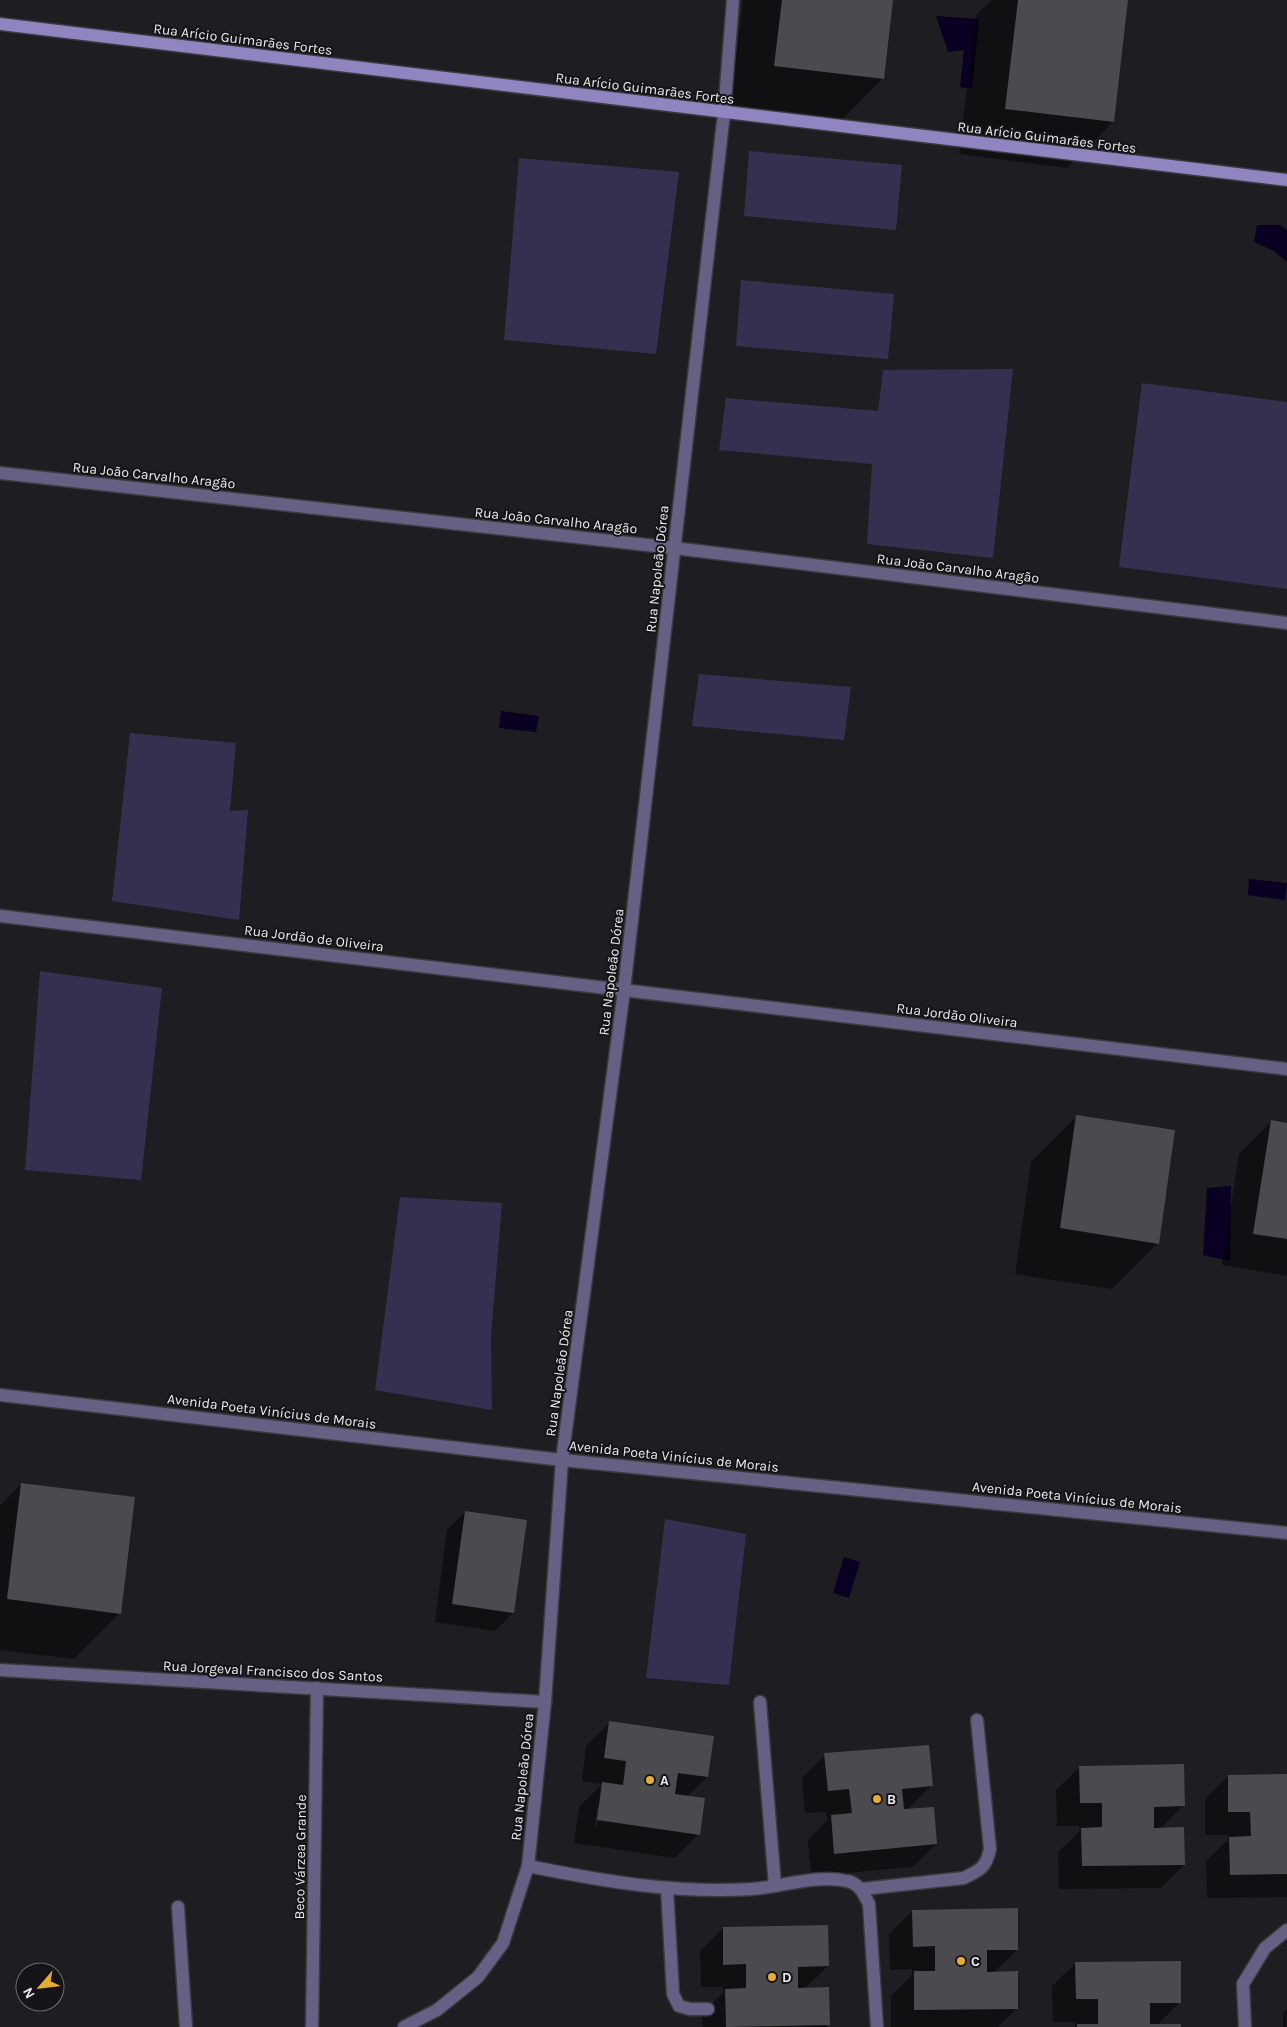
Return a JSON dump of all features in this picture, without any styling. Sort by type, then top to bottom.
[{"type":"street","name":"Rua Napoleão Dórea","points":[[404,2027],[436,2010],[478,1976],[504,1943],[528,1866],[544,1702],[562,1460],[624,990],[724,113],[733,0]]},
{"type":"street","name":"Rua Arício Guimarães Fortes","points":[[0,24],[1287,180]]},
{"type":"street","name":"Rua João Carvalho Aragão","points":[[0,474],[674,548],[1287,623]]},
{"type":"street","name":"Rua Jordão de Oliveira","points":[[0,916],[624,990]]},
{"type":"street","name":"Rua Jordão Oliveira","points":[[624,990],[1287,1069]]},
{"type":"street","name":"Avenida Poeta Vinícius de Morais","points":[[0,1395],[562,1460],[1287,1533]]},
{"type":"street","name":"Rua Jorgeval Francisco dos Santos","points":[[0,1670],[544,1702]]},
{"type":"street","name":"Beco Várzea Grande","points":[[312,2027],[317,1688]]},
{"type":"street","points":[[760,1702],[775,1886]]},
{"type":"street","points":[[862,1889],[964,1878],[978,1871],[987,1862],[990,1849],[977,1720]]},
{"type":"street","points":[[528,1866],[635,1886],[667,1888],[752,1889],[814,1879],[848,1881],[862,1889],[869,1904],[877,2027]]},
{"type":"street","points":[[667,1888],[673,1994],[679,2006],[690,2009],[708,2009]]},
{"type":"street","points":[[178,1907],[186,2027]]},
{"type":"street","points":[[1245,2027],[1243,1984],[1266,1948],[1287,1930]]},
{"type":"shaded area","points":[[936,16],[979,19],[972,89],[960,87],[964,50],[948,52]]},
{"type":"shaded area","points":[[749,151],[902,165],[896,230],[744,216]]},
{"type":"shaded area","points":[[519,158],[679,172],[656,354],[504,340]]},
{"type":"shaded area","points":[[1257,225],[1280,225],[1287,230],[1287,262],[1274,251],[1254,242]]},
{"type":"shaded area","points":[[741,280],[894,294],[888,359],[736,346]]},
{"type":"shaded area","points":[[1013,369],[993,558],[867,544],[872,464],[719,450],[726,398],[878,411],[883,370]]},
{"type":"shaded area","points":[[1142,383],[1287,402],[1287,589],[1119,567]]},
{"type":"shaded area","points":[[699,674],[851,687],[844,740],[692,726]]},
{"type":"shaded area","points":[[501,711],[539,716],[536,732],[499,728]]},
{"type":"shaded area","points":[[130,733],[236,743],[230,811],[248,810],[239,920],[112,901]]},
{"type":"shaded area","points":[[1249,879],[1287,883],[1285,900],[1248,895]]},
{"type":"shaded area","points":[[40,971],[162,988],[141,1180],[25,1170]]},
{"type":"shaded area","points":[[1231,1186],[1230,1261],[1203,1255],[1207,1188]]},
{"type":"shaded area","points":[[400,1197],[502,1203],[491,1336],[492,1410],[375,1390]]},
{"type":"shaded area","points":[[665,1519],[746,1534],[729,1685],[646,1678]]},
{"type":"shaded area","points":[[844,1557],[860,1562],[849,1598],[833,1593]]},
{"type":"building","points":[[782,0],[893,0],[884,79],[774,66]]},
{"type":"building","points":[[1018,0],[1128,0],[1114,122],[1005,109]]},
{"type":"building","points":[[1076,1115],[1175,1130],[1159,1244],[1060,1228]]},
{"type":"building","points":[[1271,1120],[1287,1123],[1287,1239],[1253,1234]]},
{"type":"building","points":[[21,1483],[135,1497],[121,1614],[7,1599]]},
{"type":"building","points":[[465,1511],[527,1520],[514,1613],[452,1604]]},
{"type":"building","name":"A","points":[[609,1721],[714,1736],[708,1777],[678,1773],[675,1794],[705,1798],[700,1835],[597,1820],[602,1782],[623,1785],[626,1761],[604,1758]]},
{"type":"building","name":"B","points":[[929,1745],[933,1786],[902,1789],[904,1809],[934,1807],[937,1844],[834,1854],[831,1815],[852,1813],[849,1789],[828,1791],[824,1753]]},
{"type":"building","points":[[1184,1764],[1185,1806],[1154,1807],[1154,1828],[1184,1827],[1185,1865],[1082,1866],[1081,1828],[1102,1827],[1102,1803],[1080,1803],[1079,1766]]},
{"type":"building","points":[[1287,1774],[1287,1874],[1230,1875],[1229,1837],[1251,1836],[1250,1812],[1228,1812],[1228,1775]]},
{"type":"building","name":"C","points":[[1018,1908],[1018,1950],[987,1950],[987,1972],[1018,1971],[1018,2009],[914,2010],[914,1971],[935,1971],[935,1946],[913,1947],[912,1910]]},
{"type":"building","name":"D","points":[[828,1925],[829,1966],[798,1967],[798,1988],[829,1987],[830,2025],[726,2027],[725,1989],[746,1988],[746,1964],[723,1965],[723,1927]]},
{"type":"building","points":[[1181,1961],[1181,2003],[1150,2003],[1150,2024],[1181,2024],[1181,2027],[1077,2027],[1077,2024],[1098,2024],[1098,1999],[1076,1999],[1075,1962]]},
{"type":"place","name":"A","points":[[650,1780]]},
{"type":"place","name":"B","points":[[877,1799]]},
{"type":"place","name":"C","points":[[961,1961]]},
{"type":"place","name":"D","points":[[772,1977]]}]
